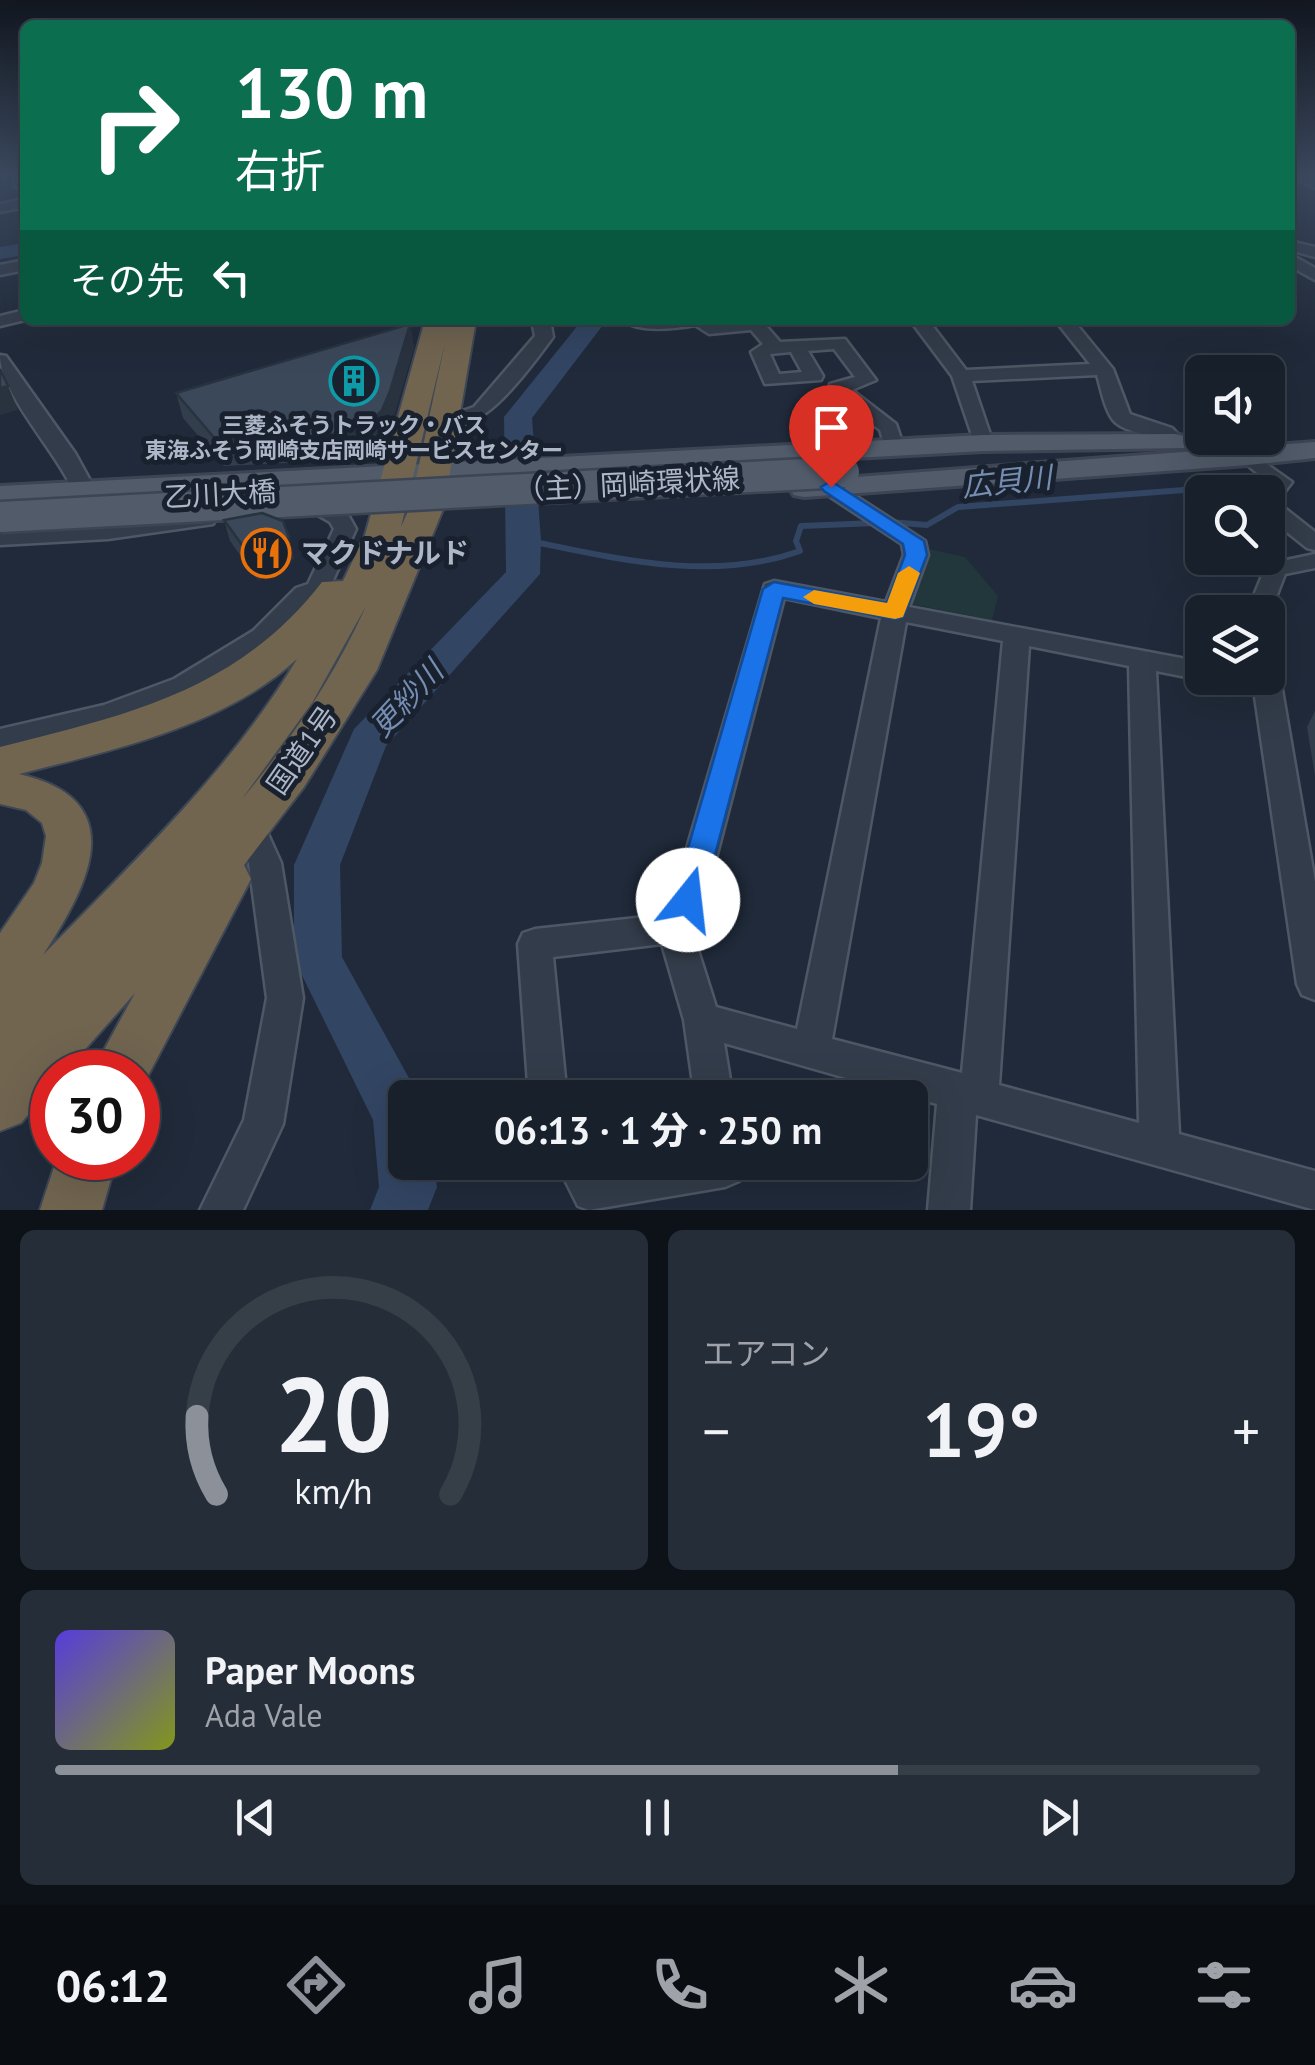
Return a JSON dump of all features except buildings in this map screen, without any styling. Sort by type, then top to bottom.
[{"type":"highway","name":"国道1号","points":[[429,419],[438,325]]},
{"type":"highway","name":"国道1号","points":[[0,1103],[196,889],[288,775],[357,670],[414,488],[429,419],[461,325]]},
{"type":"highway","name":"国道1号","points":[[0,1038],[196,827],[256,752],[297,693],[414,488]]},
{"type":"highway","points":[[0,763],[129,730],[240,679],[317,618],[355,556],[414,488]]},
{"type":"highway","points":[[0,786],[32,790],[60,807],[72,833],[61,880],[31,932],[0,974]]},
{"type":"highway","points":[[132,1050],[229,875],[242,830]]},
{"type":"highway","points":[[70,1210],[80,1180]]},
{"type":"main road","points":[[1285,434],[1315,431]]},
{"type":"main road","points":[[0,529],[322,511],[502,466],[983,444],[1175,442]]},
{"type":"main road","name":"（主）岡崎環状線","points":[[0,517],[837,474],[1185,443]]},
{"type":"main road","name":"（主）岡崎環状線","points":[[1285,449],[1315,450]]},
{"type":"main road","points":[[0,494],[242,482],[414,488],[837,474],[1185,451]]},
{"type":"main road","name":"（主）岡崎環状線","points":[[414,488],[837,474]]},
{"type":"main road","name":"乙川大橋","points":[[0,505],[414,488]]},
{"type":"street","points":[[429,419],[482,411],[544,337],[543,325]]},
{"type":"street","points":[[707,325],[709,329],[747,325]]},
{"type":"street","points":[[757,325],[774,347]]},
{"type":"street","points":[[924,325],[962,376],[983,444]]},
{"type":"street","points":[[1068,325],[1104,369],[1122,416],[1135,425],[1165,432],[1175,442]]},
{"type":"street","points":[[797,348],[814,376],[772,380],[760,352],[774,347],[838,343],[867,380],[837,388],[889,428],[894,448]]},
{"type":"street","points":[[0,360],[65,453],[81,484]]},
{"type":"street","points":[[962,376],[1104,369]]},
{"type":"street","points":[[1250,455],[1272,475]]},
{"type":"street","points":[[811,1052],[895,612],[916,555],[913,541],[837,474]]},
{"type":"street","points":[[0,487],[242,482]]},
{"type":"street","points":[[285,646],[319,588],[345,525],[322,511]]},
{"type":"street","points":[[0,538],[108,532],[215,517]]},
{"type":"street","points":[[1285,519],[1315,542]]},
{"type":"street","points":[[1265,595],[1275,569],[1315,561]]},
{"type":"street","points":[[0,739],[109,714],[184,686],[262,637],[305,593],[319,588]]},
{"type":"street","points":[[674,928],[688,900],[774,589],[1185,668]]},
{"type":"street","points":[[949,1210],[969,1094],[1018,635]]},
{"type":"street","points":[[1142,659],[1160,1149]]},
{"type":"street","points":[[1260,695],[1315,984]]},
{"type":"street","points":[[221,1210],[263,1124],[285,998],[265,863],[242,830]]},
{"type":"street","points":[[674,928],[683,947],[702,1020],[711,1080]]},
{"type":"street","points":[[546,1080],[535,944],[674,928]]},
{"type":"street","points":[[702,1020],[1315,1192]]},
{"type":"street","points":[[587,1180],[593,1191],[653,1180]]},
{"type":"green space","points":[[929,549],[965,557],[998,596],[992,620],[906,603],[922,553]]},
{"type":"waterway","name":"更紗川","points":[[0,253],[20,250]]},
{"type":"waterway","name":"更紗川","points":[[399,1210],[408,1187],[400,1116],[318,959],[317,865],[368,739],[523,574],[525,540],[518,417],[591,325]]},
{"type":"waterway","name":"広貝川","points":[[889,522],[927,525],[958,507],[1185,490]]},
{"type":"waterway","name":"広貝川","points":[[525,540],[628,560],[732,565],[800,551],[796,541],[801,526],[876,523]]},
{"type":"slow traffic","points":[[814,597],[895,612],[909,573]]},
{"type":"place","name":"三菱ふそうトラック・バス 東海ふそう岡崎支店岡崎サービスセンター","points":[[354,381]]},
{"type":"place","name":"マクドナルド","points":[[266,553]]},
{"type":"route","points":[[688,900],[774,589],[895,612],[916,555],[913,541],[831,487]]}]
